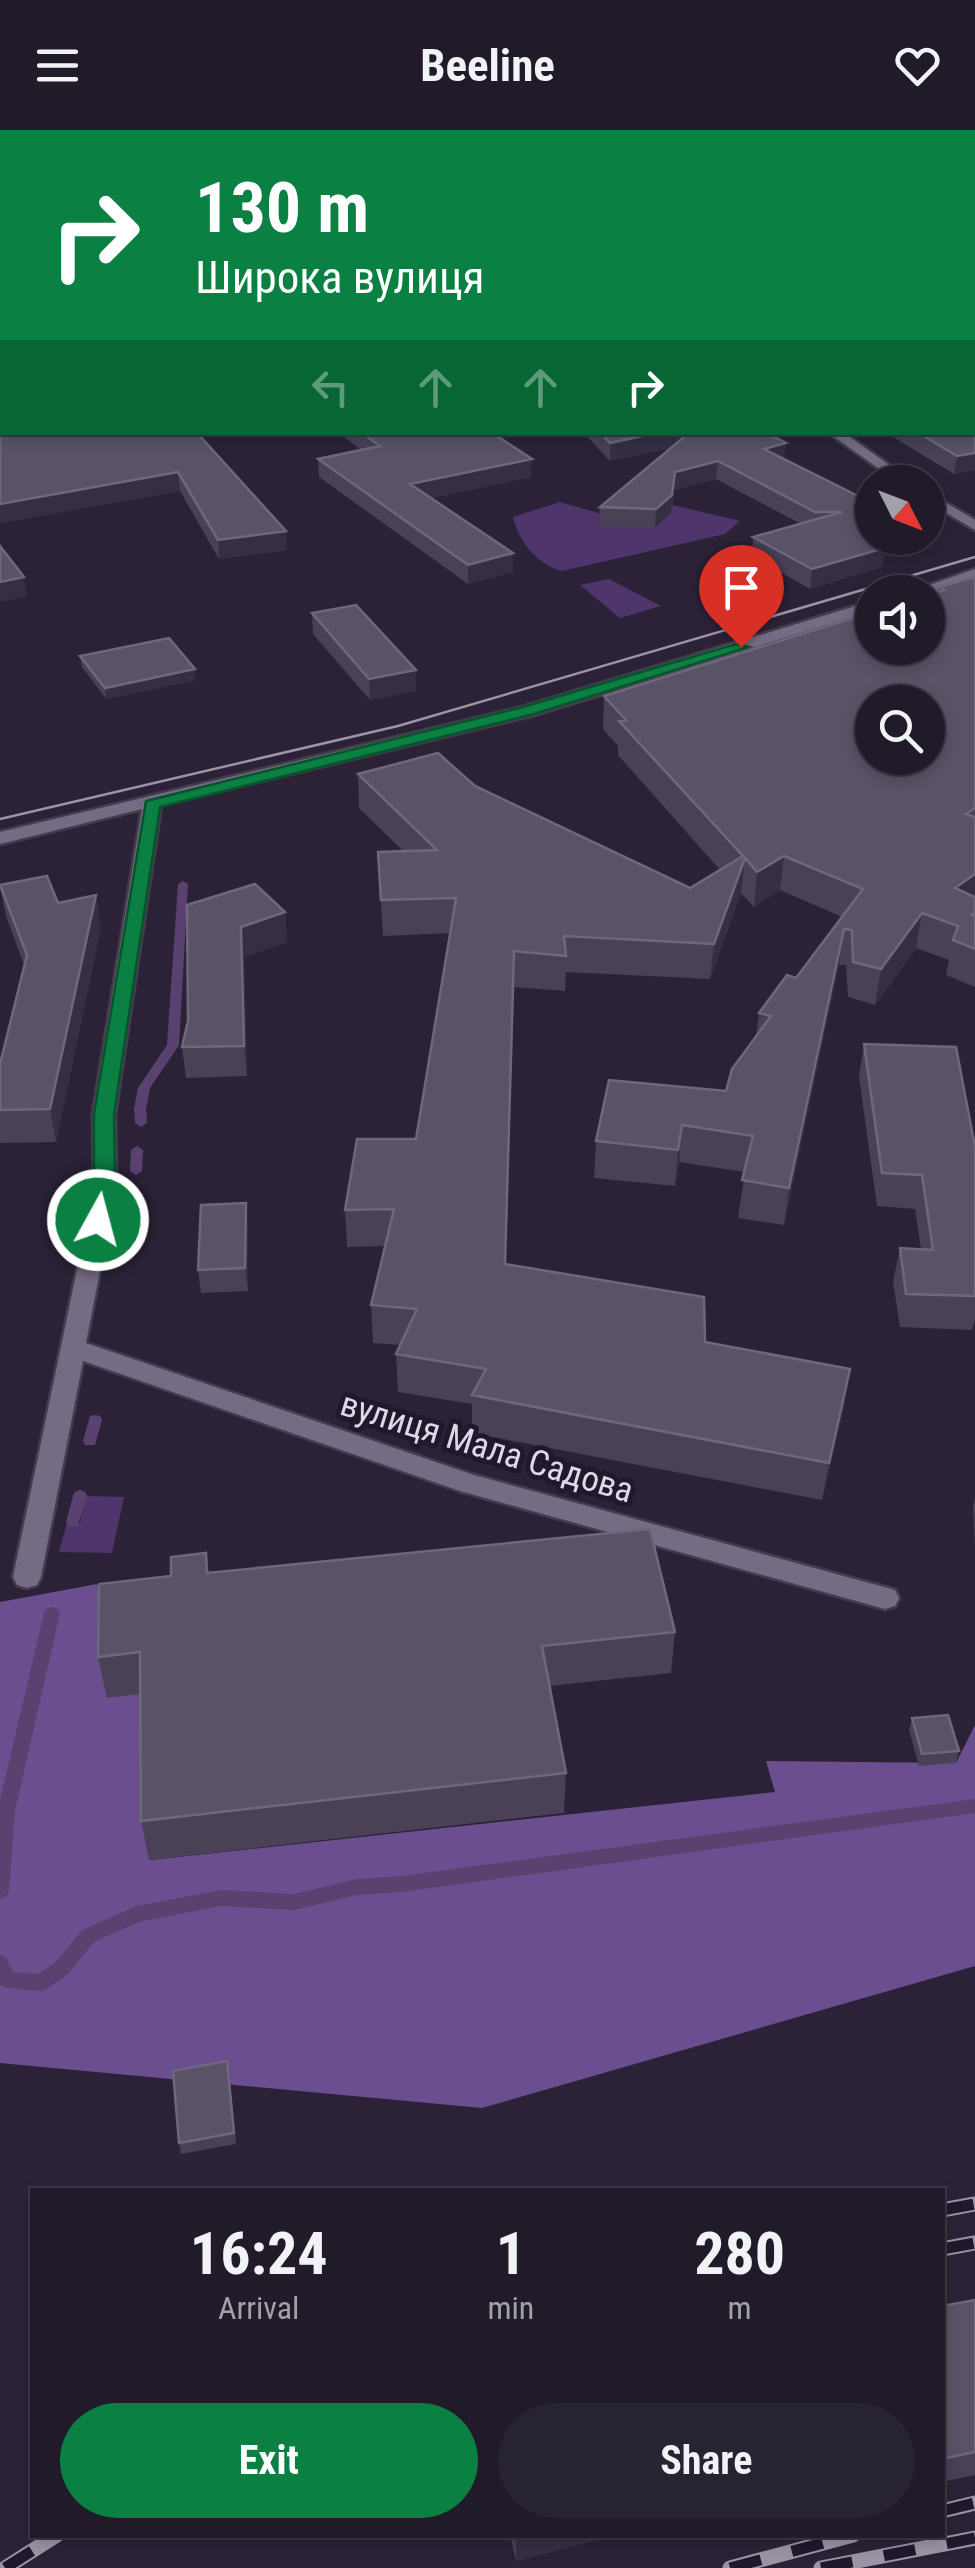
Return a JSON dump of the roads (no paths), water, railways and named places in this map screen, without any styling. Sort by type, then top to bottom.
[{"type":"street","points":[[837,435],[881,465]]},
{"type":"street","points":[[945,507],[975,526]]},
{"type":"street","points":[[945,583],[975,574]]},
{"type":"street","points":[[0,838],[528,711],[855,611]]},
{"type":"street","points":[[27,1578],[105,1188],[104,1114],[152,804]]},
{"type":"street","name":"вулиця Мала Садова","points":[[73,1348],[468,1484],[885,1598]]},
{"type":"waterway","points":[[141,1123],[144,1088],[173,1045],[183,884]]},
{"type":"waterway","points":[[136,1171],[137,1150]]},
{"type":"waterway","points":[[90,1441],[95,1420]]},
{"type":"waterway","points":[[73,1522],[80,1496]]},
{"type":"waterway","points":[[0,1891],[6,1811],[52,1613]]},
{"type":"waterway","points":[[0,1963],[7,1980],[41,1983],[62,1968],[88,1936],[137,1914],[221,1898],[294,1902],[357,1887],[975,1806]]},
{"type":"tram line","points":[[0,819],[398,726],[975,557]]},
{"type":"railway","points":[[945,2209],[975,2204]]},
{"type":"railway","points":[[945,2248],[975,2243]]},
{"type":"railway","points":[[945,2510],[975,2503]]},
{"type":"railway","points":[[5,2568],[52,2538]]},
{"type":"railway","points":[[730,2568],[842,2538]]},
{"type":"railway","points":[[821,2568],[975,2538]]}]
